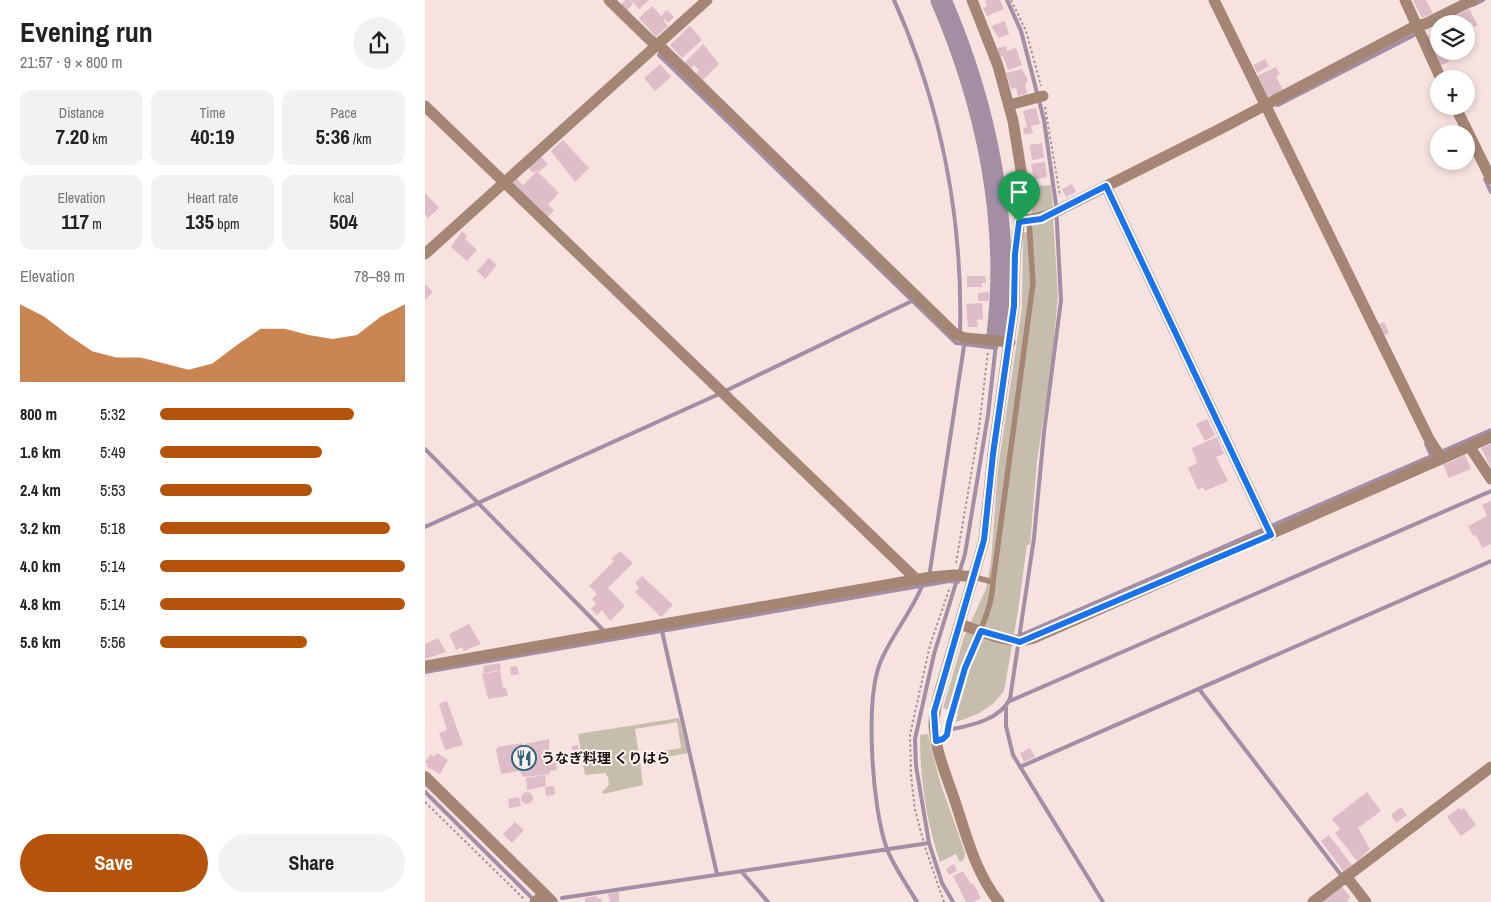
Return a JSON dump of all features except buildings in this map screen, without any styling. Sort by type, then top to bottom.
[{"type":"street","points":[[609,0],[961,336],[996,342]]},
{"type":"street","points":[[425,254],[707,0]]},
{"type":"street","points":[[972,0],[998,66],[1009,105],[1020,154],[1024,189],[1024,222],[1015,254],[1016,288],[996,342],[993,454],[984,540],[970,576],[960,624],[934,712],[936,741],[974,859],[985,882],[999,902]]},
{"type":"street","points":[[1214,0],[1439,455]]},
{"type":"street","points":[[1405,0],[1416,29],[1436,70]]},
{"type":"street","points":[[1024,222],[1041,219],[1108,190],[1268,108],[1408,32],[1473,0]]},
{"type":"street","points":[[1009,105],[1040,97]]},
{"type":"street","points":[[425,106],[917,580]]},
{"type":"street","points":[[1459,115],[1491,179]]},
{"type":"street","points":[[1108,190],[1269,531]]},
{"type":"street","points":[[960,624],[1017,642],[1439,455],[1491,437]]},
{"type":"street","points":[[1469,446],[1491,479]]},
{"type":"street","points":[[425,666],[917,580],[953,575],[970,576]]},
{"type":"street","points":[[1313,902],[1491,767]]},
{"type":"street","points":[[427,783],[543,899]]},
{"type":"street","points":[[1346,876],[1366,902]]},
{"type":"lane","points":[[936,741],[943,739],[947,735],[965,668],[990,606],[1033,284],[1024,222]]},
{"type":"lane","points":[[970,576],[993,582]]},
{"type":"path","points":[[933,0],[953,53],[983,158],[994,255],[996,342],[984,391],[963,529],[953,575]]},
{"type":"path","points":[[425,802],[527,902]]},
{"type":"path","points":[[923,842],[944,902]]},
{"type":"shaded area","points":[[1051,185],[1053,209],[1032,214],[1030,187]]},
{"type":"shaded area","points":[[1053,218],[1058,295],[1052,360],[1037,461],[1030,545],[1027,545],[1004,691],[994,703],[978,714],[956,722],[958,713],[943,708],[964,637],[986,589],[991,561],[998,468],[1022,307],[1023,233],[1031,231],[1033,224]]},
{"type":"shaded area","points":[[679,718],[688,753],[640,762],[643,785],[603,794],[602,792],[609,785],[608,777],[605,773],[585,775],[578,734]],"holes":[[[677,722],[681,748],[639,755],[635,729]]]},
{"type":"shaded area","points":[[928,734],[940,782],[965,853],[964,859],[960,862],[956,854],[940,862],[931,831],[925,799],[920,751],[920,735]]},
{"type":"waterway","points":[[894,0],[925,80],[946,163],[958,248],[960,333]]},
{"type":"waterway","points":[[941,0],[971,80],[991,164],[997,206],[1000,249],[997,335]]},
{"type":"waterway","points":[[953,729],[977,723],[993,716],[1000,712],[1010,699],[1034,538],[1044,432],[1061,300],[1056,205],[1044,120],[1021,31],[1007,0]]},
{"type":"waterway","points":[[1473,5],[1483,0]]},
{"type":"waterway","points":[[1278,105],[1418,33]]},
{"type":"waterway","points":[[659,55],[956,343],[996,348]]},
{"type":"waterway","points":[[1485,179],[1491,192]]},
{"type":"waterway","points":[[425,527],[719,394],[912,301]]},
{"type":"waterway","points":[[953,902],[942,883],[929,843],[916,766],[915,739],[934,654],[965,554],[988,415],[997,335]]},
{"type":"waterway","points":[[930,571],[964,346]]},
{"type":"waterway","points":[[1019,636],[1491,430]]},
{"type":"waterway","points":[[1426,444],[1432,457]]},
{"type":"waterway","points":[[425,449],[604,631]]},
{"type":"waterway","points":[[1010,701],[1491,491]]},
{"type":"waterway","points":[[1020,767],[1491,561]]},
{"type":"waterway","points":[[425,672],[949,581],[958,582]]},
{"type":"waterway","points":[[917,902],[893,862],[882,831],[874,783],[872,728],[875,681],[880,663],[922,586]]},
{"type":"waterway","points":[[662,631],[717,874]]},
{"type":"waterway","points":[[1199,689],[1341,875]]},
{"type":"waterway","points":[[1006,707],[1006,726],[1013,755],[1103,902]]},
{"type":"waterway","points":[[425,792],[534,900]]},
{"type":"waterway","points":[[562,898],[929,843]]},
{"type":"waterway","points":[[741,871],[768,902]]},
{"type":"place","name":"うなぎ料理 くりはら","points":[[524,758]]},
{"type":"route","points":[[1106,186],[1169,323],[1271,535],[1034,638],[1020,642],[1007,640],[981,631],[971,650],[965,668],[947,735],[943,739],[936,741],[934,712],[984,540],[993,454],[1000,415],[1016,288],[1015,254],[1019,222],[1041,219],[1106,186]]}]
